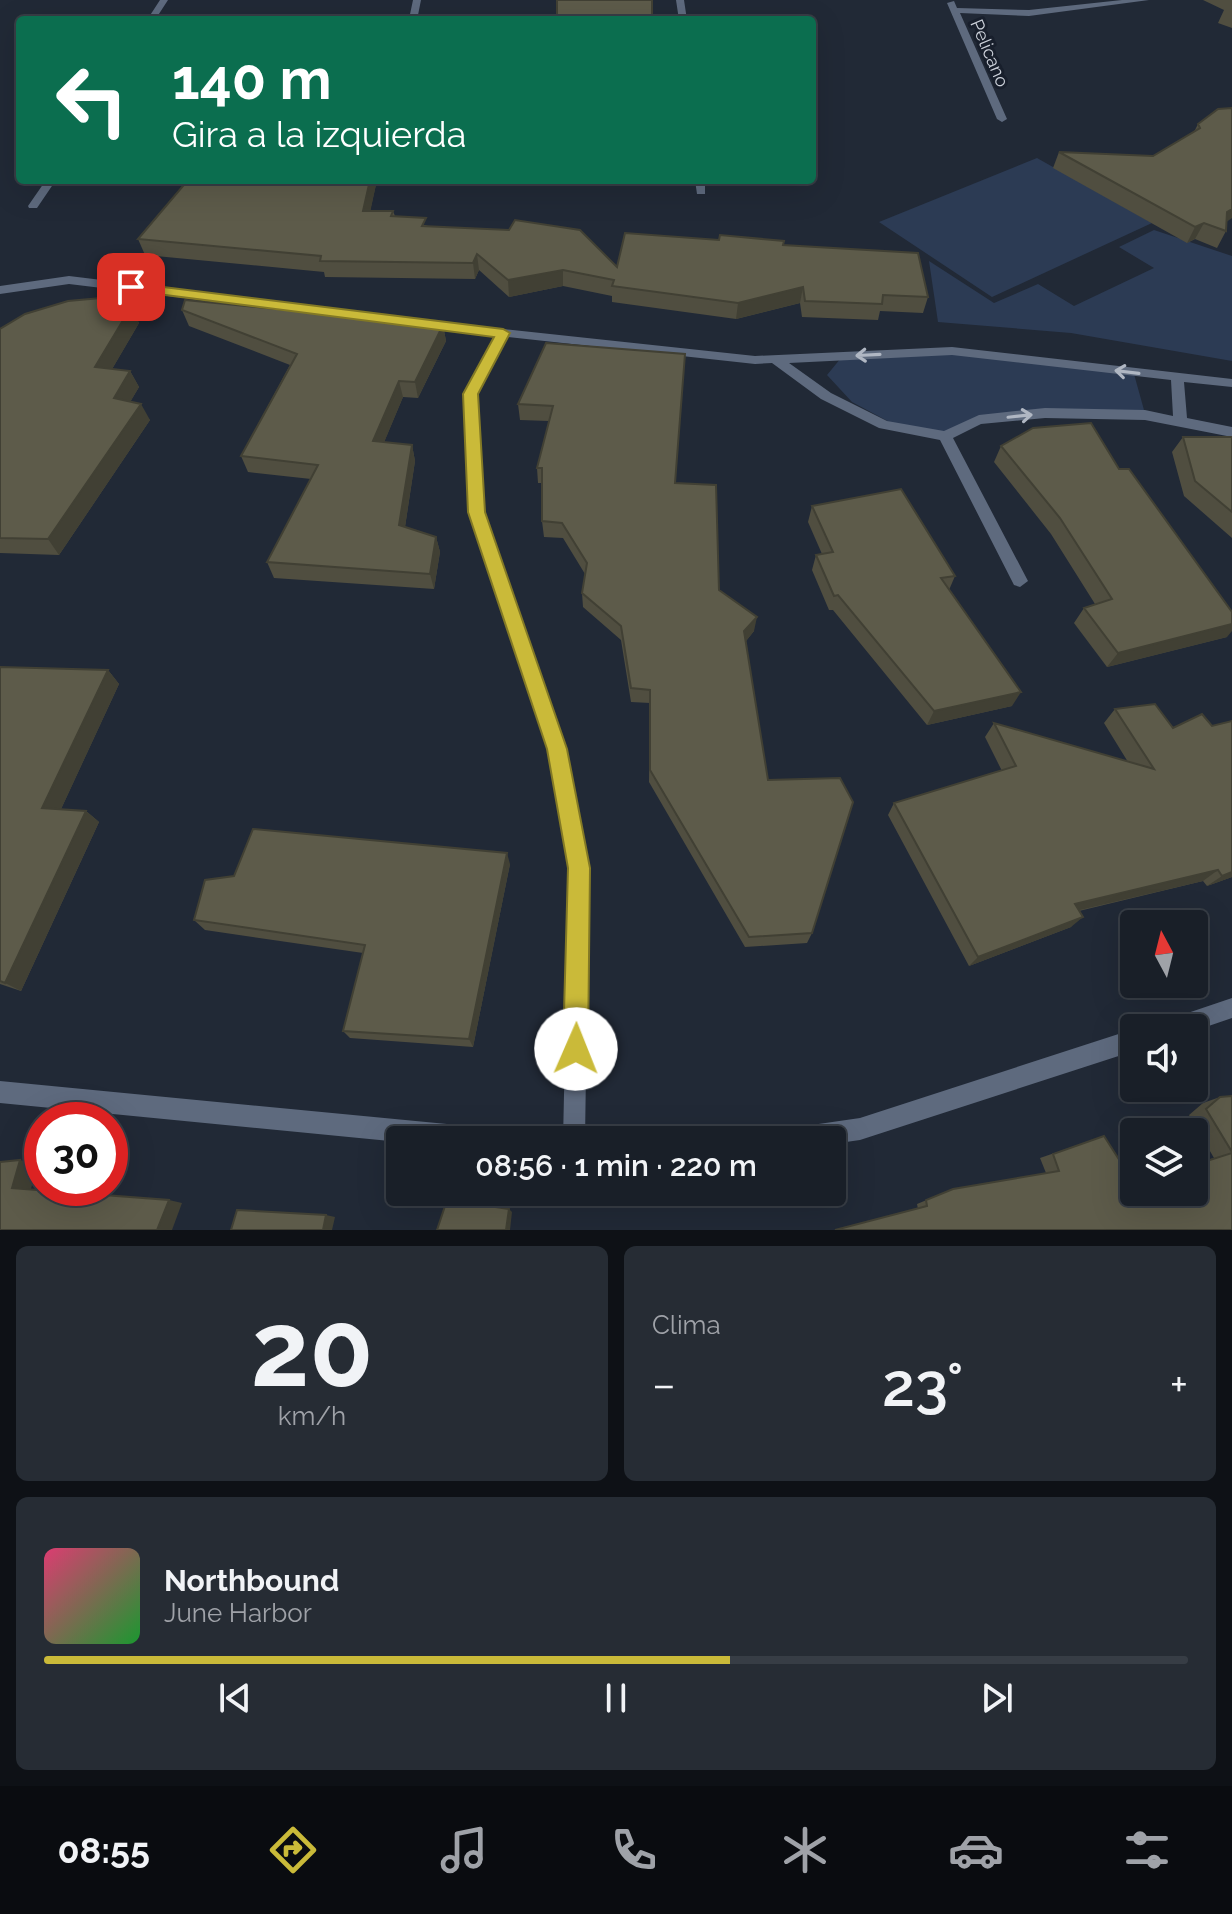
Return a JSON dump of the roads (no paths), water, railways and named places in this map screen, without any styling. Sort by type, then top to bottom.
[{"type":"street","points":[[952,5],[1029,13],[1145,0]]},
{"type":"street","name":"Pelicano","points":[[952,5],[1002,119]]},
{"type":"street","points":[[33,206],[48,184]]},
{"type":"street","points":[[0,290],[69,280],[755,360],[952,351],[1232,383]]},
{"type":"street","points":[[503,333],[471,394],[477,512],[557,749],[579,868],[574,1126]]},
{"type":"street","points":[[775,359],[826,396],[884,425],[945,436],[979,420],[1045,413],[1145,415],[1232,432]]},
{"type":"street","points":[[1177,377],[1180,422]]},
{"type":"street","points":[[945,436],[1020,581]]},
{"type":"street","points":[[1208,1016],[1232,1008]]},
{"type":"street","points":[[846,1131],[1120,1045]]},
{"type":"street","points":[[0,1092],[386,1129]]}]
